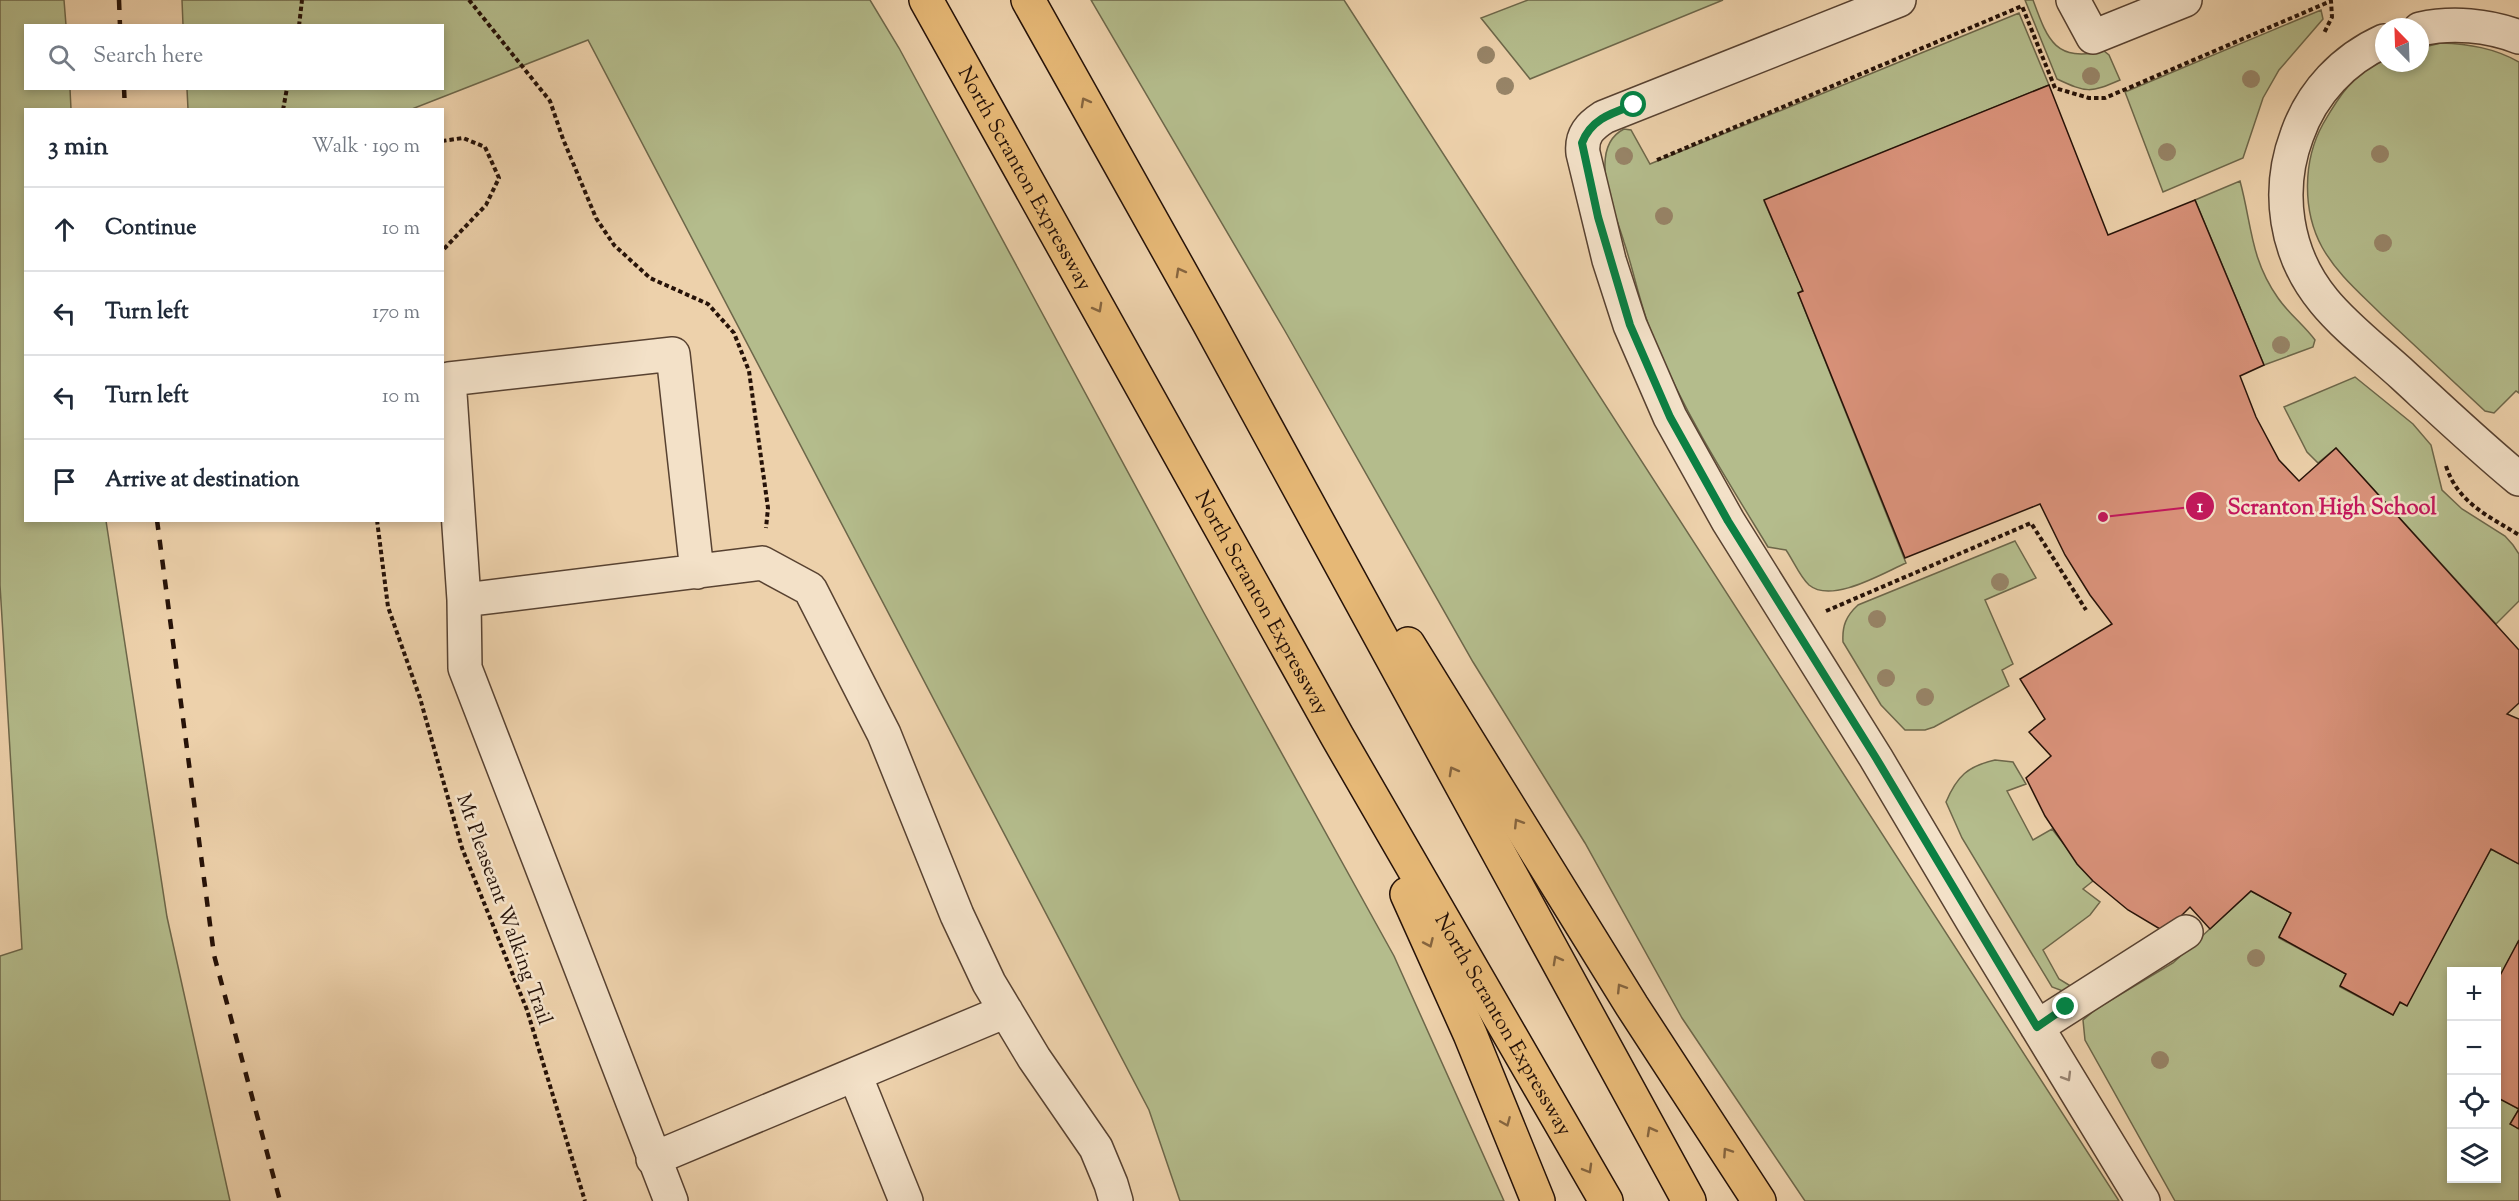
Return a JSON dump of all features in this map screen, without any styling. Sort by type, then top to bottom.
[{"type":"highway","name":"North Scranton Expressway","points":[[926,0],[1337,736],[1606,1201]]},
{"type":"highway","points":[[1028,0],[1209,323],[1689,1201]]},
{"type":"highway","points":[[1209,323],[1632,1006],[1759,1201]]},
{"type":"highway","points":[[1337,736],[1470,1034],[1538,1201]]},
{"type":"lane","points":[[1899,0],[1604,117],[1590,126],[1582,143],[1583,153],[1604,238],[1630,325],[1662,401],[1728,521],[1876,758],[2143,1201]]},
{"type":"lane","points":[[2073,0],[2093,37],[2185,0]]},
{"type":"lane","points":[[2429,28],[2465,26],[2497,30],[2519,37]]},
{"type":"lane","points":[[2375,45],[2339,69],[2320,91],[2300,125],[2286,174],[2285,203],[2288,228],[2301,263],[2324,301],[2455,423],[2519,478]]},
{"type":"lane","points":[[671,1201],[465,668],[464,600],[449,379],[673,354],[697,572]]},
{"type":"lane","points":[[464,600],[762,563],[810,589],[884,734],[957,915],[989,983],[1034,1058],[1096,1148],[1116,1201]]},
{"type":"lane","points":[[2037,1027],[2186,932]]},
{"type":"lane","points":[[653,1159],[1006,1011]]},
{"type":"lane","points":[[855,1075],[906,1201]]},
{"type":"path","points":[[298,24],[302,0]]},
{"type":"path","points":[[469,0],[550,101],[563,139],[596,218],[614,246],[650,278],[708,304],[734,333],[749,371],[768,508],[762,563]]},
{"type":"path","points":[[1657,160],[2022,6],[2055,88],[2089,98],[2105,98],[2331,1]]},
{"type":"path","points":[[283,108],[287,90]]},
{"type":"path","points":[[444,141],[463,138],[485,147],[500,178],[486,205],[444,249]]},
{"type":"path","name":"Mt Pleaseant Walking Trail","points":[[377,522],[388,607],[420,698],[462,848],[489,911],[526,1010],[585,1201]]},
{"type":"path","points":[[1817,615],[2031,523],[2086,610]]},
{"type":"green space","points":[[0,0],[64,0],[66,24],[24,24],[24,90],[70,90],[71,108],[24,108],[24,522],[106,522],[167,917],[230,1201],[0,1201],[0,956],[22,949],[0,585]]},
{"type":"green space","points":[[182,0],[870,0],[899,48],[1204,613],[1394,956],[1504,1201],[1180,1201],[1149,1110],[588,40],[415,108],[188,108],[187,90],[444,90],[444,24],[183,24]]},
{"type":"green space","points":[[1091,0],[1344,0],[2119,1201],[1805,1201],[1682,1018],[1585,843],[1473,662],[1285,331]]},
{"type":"green space","points":[[1528,0],[1723,0],[1530,79],[1481,18]]},
{"type":"green space","points":[[2025,0],[2033,0],[2049,37],[2056,45],[2064,51],[2074,53],[2087,54],[2104,51],[2109,55],[2120,80],[2088,90],[2057,79]]},
{"type":"green space","points":[[2321,10],[2323,19],[2279,70],[2263,98],[2243,158],[2163,192],[2125,92]]},
{"type":"green space","points":[[2019,13],[2049,85],[1764,201],[1803,290],[1798,293],[1906,563],[1858,585],[1831,591],[1819,590],[1806,582],[1786,550],[1768,547],[1707,446],[1667,369],[1646,318],[1610,198],[1605,165],[1607,150],[1613,138],[1624,129],[1631,130],[1650,164]]},
{"type":"green space","points":[[2441,43],[2461,44],[2500,53],[2519,62],[2519,393],[2516,391],[2494,413],[2485,411],[2342,275],[2328,257],[2315,233],[2308,201],[2309,169],[2316,138],[2341,95],[2355,79],[2375,65],[2375,72],[2429,72],[2429,46]]},
{"type":"green space","points":[[2240,181],[2253,241],[2262,269],[2282,304],[2315,340],[2313,347],[2264,365],[2195,200]]},
{"type":"green space","points":[[2355,377],[2413,424],[2431,445],[2442,490],[2462,509],[2505,536],[2519,554],[2519,601],[2496,624],[2336,448],[2318,463],[2307,452],[2284,407]]},
{"type":"green space","points":[[2015,541],[2036,578],[1985,600],[2013,664],[2002,670],[2009,686],[1934,727],[1925,730],[1905,730],[1881,705],[1843,642],[1844,626],[1850,613],[1858,605]]},
{"type":"green space","points":[[1995,760],[2013,762],[2026,784],[2007,791],[2033,840],[2052,829],[2093,881],[2083,889],[2100,902],[2090,915],[2043,950],[2059,979],[2077,990],[2076,996],[2052,987],[1962,838],[1946,802],[1954,785],[1964,774],[1978,765]]},
{"type":"green space","points":[[2491,849],[2519,864],[2519,940],[2501,975],[2501,967],[2447,967],[2447,1183],[2501,1183],[2501,1099],[2519,1109],[2511,1124],[2519,1129],[2519,1201],[2175,1201],[2085,1040],[2083,1020],[2096,1009],[2173,963],[2251,891],[2291,913],[2279,938],[2346,974],[2340,987],[2393,1015],[2400,1002],[2406,1005]]},
{"type":"building","points":[[2049,85],[2108,235],[2195,200],[2264,365],[2240,376],[2256,417],[2279,460],[2299,481],[2336,448],[2519,650],[2519,703],[2507,714],[2519,719],[2519,864],[2491,849],[2407,1006],[2400,1002],[2393,1015],[2340,986],[2346,974],[2279,937],[2291,913],[2251,891],[2210,929],[2190,907],[2165,932],[2128,910],[2093,881],[2077,864],[2045,816],[2026,778],[2051,756],[2029,732],[2045,719],[2020,679],[2112,624],[2090,595],[2065,555],[2040,504],[1905,558],[1798,293],[1803,291],[1764,200]]},
{"type":"building","points":[[2519,940],[2519,1109],[2501,1100],[2501,974]]},
{"type":"building","points":[[2519,1109],[2519,1129],[2510,1124]]},
{"type":"railway","points":[[119,0],[120,24]]},
{"type":"railway","points":[[124,90],[125,108]]},
{"type":"railway","points":[[157,522],[214,955],[280,1201]]},
{"type":"place","name":"Scranton High School","points":[[2103,517]]},
{"type":"route","points":[[1634,105],[1604,117],[1590,126],[1582,143],[1610,260],[1630,325],[1658,393],[1728,521],[1876,758],[2037,1027],[2066,1007]]}]
